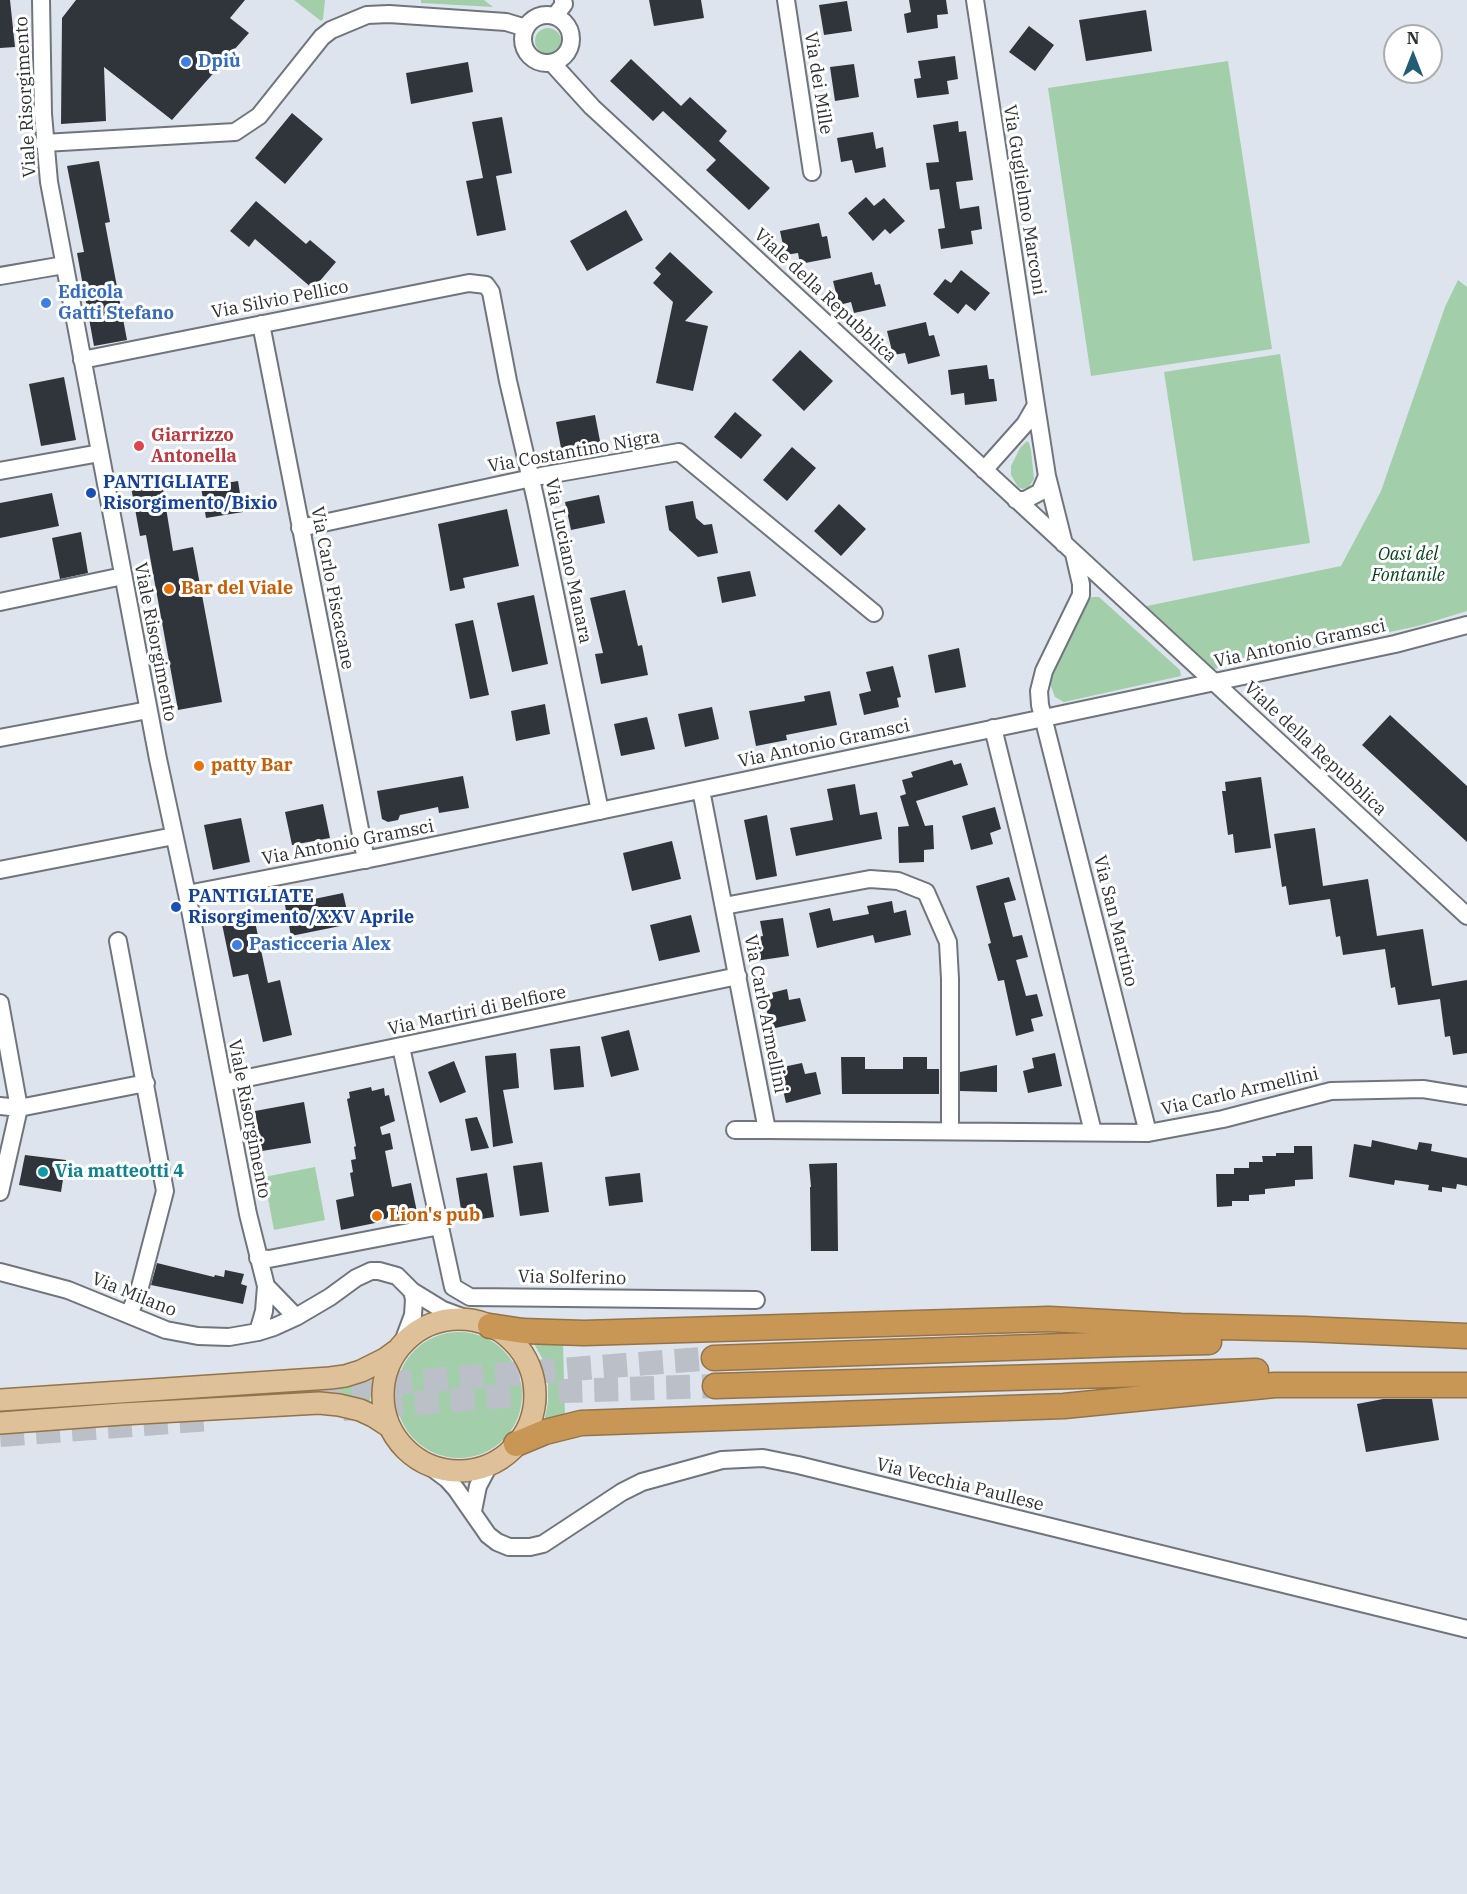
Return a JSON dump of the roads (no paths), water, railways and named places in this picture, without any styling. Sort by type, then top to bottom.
[{"type":"highway","points":[[480,1323],[523,1331],[584,1333],[1049,1319],[1467,1336]]},
{"type":"highway","points":[[714,1358],[1123,1344],[1281,1341],[1467,1342]]},
{"type":"highway","points":[[715,1386],[1296,1370],[1467,1371]]},
{"type":"highway","points":[[516,1444],[545,1432],[581,1423],[1064,1406],[1275,1385],[1467,1385]]},
{"type":"main road","points":[[0,1400],[345,1376],[385,1359],[419,1329],[435,1322],[454,1319],[480,1323],[505,1335],[526,1359],[533,1380],[535,1399],[533,1412],[529,1425],[506,1455],[475,1469],[460,1471],[427,1464],[406,1450],[390,1427],[384,1409],[382,1388],[387,1370],[400,1347]]},
{"type":"main road","points":[[0,1423],[320,1403],[360,1410],[390,1427]]},
{"type":"street","name":"Viale Risorgimento","points":[[41,0],[44,143],[49,182],[148,710],[187,894],[246,1204],[267,1286],[264,1311],[258,1332]]},
{"type":"street","points":[[555,16],[564,4],[563,0]]},
{"type":"street","name":"Via dei Mille","points":[[786,0],[812,172]]},
{"type":"street","name":"Via Guglielmo Marconi","points":[[975,0],[1047,476],[1069,549]]},
{"type":"street","points":[[44,143],[236,132],[259,116],[322,38],[331,30],[367,15],[389,14],[506,22],[525,28]]},
{"type":"street","points":[[542,16],[555,16],[567,26],[571,33],[570,49],[565,56],[552,63],[536,61],[525,50],[523,43],[525,28],[530,22],[542,16]]},
{"type":"street","name":"Viale della Repubblica","points":[[552,63],[601,115],[1467,916]]},
{"type":"street","points":[[0,276],[64,265]]},
{"type":"street","name":"Via Silvio Pellico","points":[[82,360],[469,283],[486,285]]},
{"type":"street","name":"Via Luciano Manara","points":[[486,285],[491,292],[600,811]]},
{"type":"street","name":"Via Carlo Piscacane","points":[[261,324],[366,860]]},
{"type":"street","points":[[984,470],[1025,424],[1036,405]]},
{"type":"street","name":"Via Costantino Nigra","points":[[300,528],[531,478],[680,452],[874,613]]},
{"type":"street","points":[[0,471],[100,453]]},
{"type":"street","points":[[1016,500],[1034,497],[1040,492],[1047,476]]},
{"type":"street","points":[[1044,718],[1040,705],[1041,680],[1081,596],[1081,584],[1069,549]]},
{"type":"street","points":[[0,602],[123,576]]},
{"type":"street","points":[[1081,596],[1088,591],[1109,586]]},
{"type":"street","name":"Via Antonio Gramsci","points":[[187,894],[366,860],[1044,718],[1395,644],[1467,625]]},
{"type":"street","points":[[0,738],[148,710]]},
{"type":"street","name":"Via San Martino","points":[[1044,718],[1148,1133]]},
{"type":"street","points":[[993,728],[1093,1132]]},
{"type":"street","name":"Via Carlo Armellini","points":[[700,790],[768,1130]]},
{"type":"street","points":[[0,870],[174,836]]},
{"type":"street","points":[[724,906],[870,879],[897,881],[926,892],[948,942],[950,1131]]},
{"type":"street","points":[[118,941],[165,1191],[140,1287],[129,1315]]},
{"type":"street","name":"Via Martiri di Belfiore","points":[[223,1083],[738,976]]},
{"type":"street","points":[[0,1003],[19,1108],[0,1191]]},
{"type":"street","name":"Via Solferino","points":[[400,1047],[453,1287],[470,1297],[756,1300]]},
{"type":"street","points":[[0,1106],[19,1108],[146,1083]]},
{"type":"street","name":"Via Carlo Armellini","points":[[735,1130],[1148,1133],[1223,1119],[1331,1091],[1423,1089],[1467,1096]]},
{"type":"street","points":[[258,1258],[269,1259],[440,1226]]},
{"type":"street","name":"Via Milano","points":[[0,1272],[76,1292],[166,1330],[184,1335],[214,1338],[258,1332],[296,1317],[330,1297],[350,1281],[371,1271],[397,1276],[412,1291],[443,1310],[480,1323]]},
{"type":"street","name":"Viale Risorgimento","points":[[267,1286],[296,1317]]},
{"type":"street","points":[[400,1347],[413,1315],[412,1291]]},
{"type":"street","name":"Via Vecchia Paullese","points":[[427,1464],[456,1488],[484,1531],[497,1542],[510,1547],[530,1547],[549,1540],[622,1492],[642,1482],[722,1460],[770,1459],[1467,1629]]},
{"type":"street","points":[[473,1511],[478,1486],[494,1462]]},
{"type":"tunnel","points":[[316,1389],[714,1358]]},
{"type":"tunnel","points":[[343,1409],[564,1391],[715,1386]]},
{"type":"tunnel","points":[[94,1406],[269,1392]]},
{"type":"tunnel","points":[[0,1435],[210,1419]]},
{"type":"place","name":"Dpiù","points":[[186,62]]},
{"type":"place","name":"Edicola Gatti Stefano","points":[[46,303]]},
{"type":"place","name":"Giarrizzo Antonella","points":[[139,446]]},
{"type":"place","name":"PANTIGLIATE Risorgimento/Bixio","points":[[91,493]]},
{"type":"place","name":"Bar del Viale","points":[[169,589]]},
{"type":"place","name":"patty Bar","points":[[199,766]]},
{"type":"place","name":"PANTIGLIATE Risorgimento/XXV Aprile","points":[[176,907]]},
{"type":"place","name":"Pasticceria Alex","points":[[237,945]]},
{"type":"place","name":"Via matteotti 4","points":[[43,1172]]},
{"type":"place","name":"Lion's pub","points":[[377,1216]]},
{"type":"park label","name":"Oasi del Fontanile","points":[[1408,565]]}]
